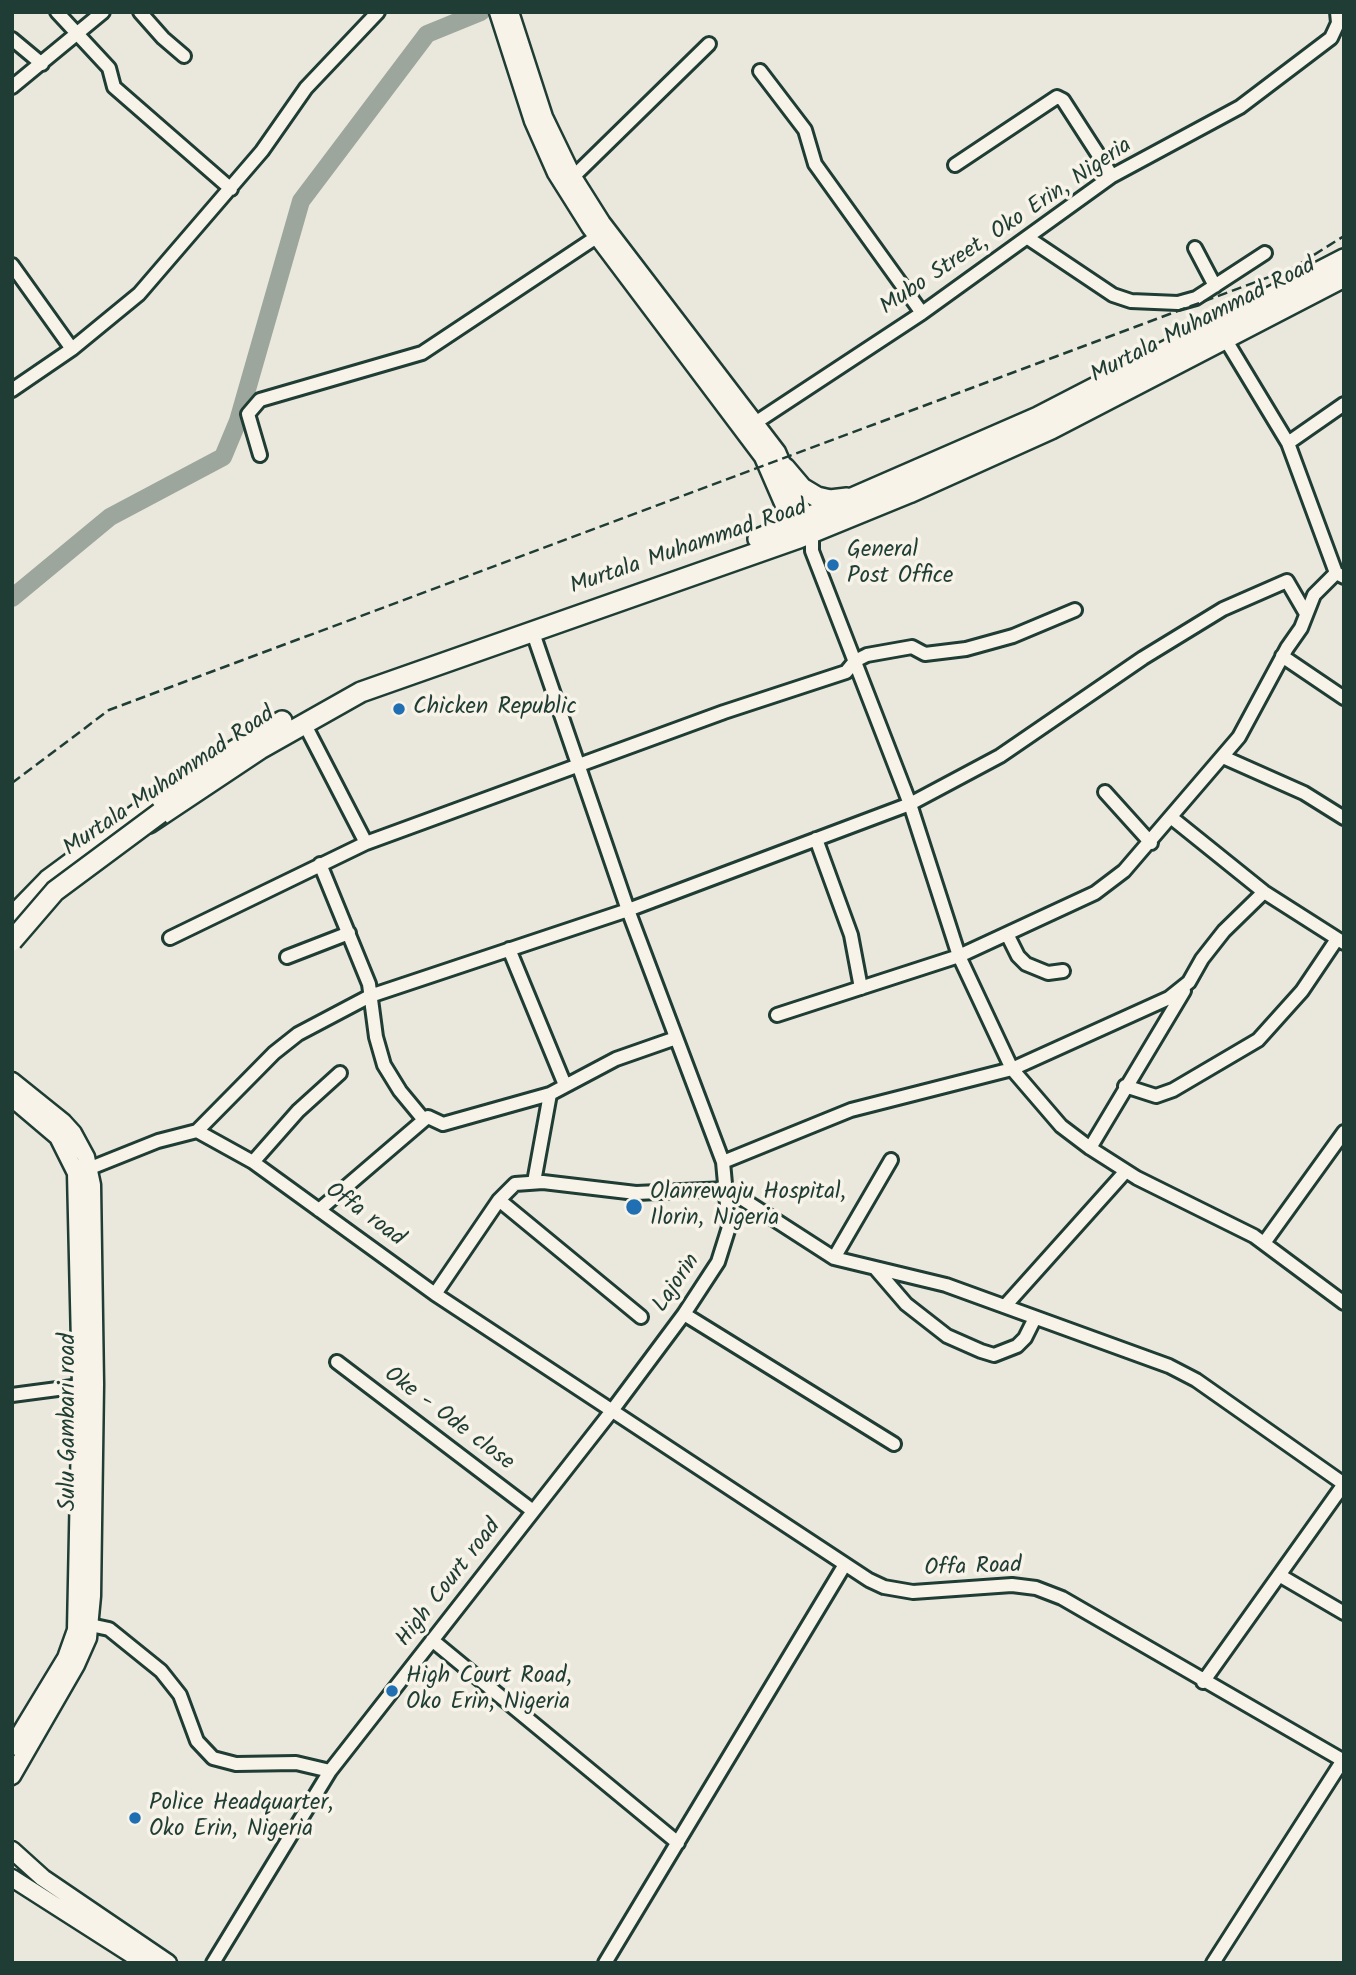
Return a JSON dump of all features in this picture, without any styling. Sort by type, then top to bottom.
[{"type":"highway","name":"Murtala Muhammad Road","points":[[12,917],[48,880],[170,790],[381,671],[804,534],[869,493],[1038,417],[1344,260]]},
{"type":"highway","name":"Murtala Muhammad Road","points":[[12,939],[32,911],[49,895],[257,743],[304,723],[384,682],[804,534],[1051,429],[1344,277]]},
{"type":"highway","points":[[785,468],[802,488],[817,497],[836,500],[869,493]]},
{"type":"highway","points":[[159,811],[257,743]]},
{"type":"highway","name":"Murtala Muhammad Road","points":[[12,939],[55,891],[159,811]]},
{"type":"highway","name":"Murtala Muhammad Road","points":[[12,931],[52,887],[159,811]]},
{"type":"main road","points":[[504,14],[550,132],[573,177],[602,223],[755,424],[785,468],[804,534]]},
{"type":"main road","points":[[504,14],[544,148],[570,196],[763,457],[804,534]]},
{"type":"main road","name":"Sulu Gambari road","points":[[12,1081],[73,1133],[82,1171],[88,1385],[84,1623],[76,1665],[12,1776]]},
{"type":"main road","points":[[12,1098],[58,1137],[82,1171]]},
{"type":"main road","points":[[12,1747],[84,1623]]},
{"type":"main road","points":[[12,1850],[43,1878],[168,1963]]},
{"type":"main road","points":[[12,1878],[145,1963]]},
{"type":"street","points":[[57,12],[109,68],[114,87],[231,190]]},
{"type":"street","points":[[12,87],[103,12]]},
{"type":"street","points":[[140,12],[163,38],[184,56]]},
{"type":"street","points":[[12,390],[72,349],[139,294],[231,190],[306,88],[379,12]]},
{"type":"street","name":"Mubo Street, Oko Erin, Nigeria","points":[[755,424],[922,313],[1112,176],[1240,107],[1331,38],[1338,23],[1337,12]]},
{"type":"street","points":[[12,39],[42,64]]},
{"type":"street","points":[[573,177],[709,44]]},
{"type":"street","points":[[760,71],[805,130],[815,164],[922,313]]},
{"type":"street","points":[[955,165],[1057,97],[1063,100],[1112,176]]},
{"type":"street","points":[[260,455],[248,414],[260,400],[422,352],[598,236]]},
{"type":"street","points":[[1028,238],[1113,295],[1131,301],[1178,303],[1196,298],[1265,253]]},
{"type":"street","points":[[1195,248],[1215,286]]},
{"type":"street","points":[[12,265],[72,349]]},
{"type":"street","points":[[777,1015],[959,956],[1095,892],[1124,871],[1151,843],[1239,737],[1282,656],[1301,628],[1314,594],[1340,575],[1288,443],[1224,337]]},
{"type":"street","points":[[1288,443],[1344,404]]},
{"type":"street","points":[[804,534],[910,804],[959,956],[1012,1069],[1061,1126],[1090,1148],[1126,1171],[1264,1243],[1344,1303]]},
{"type":"street","points":[[82,1171],[158,1141],[197,1131],[274,1053],[298,1034],[370,996],[628,909],[910,804],[1000,756],[1143,657],[1223,609],[1287,581],[1305,612]]},
{"type":"street","points":[[170,938],[366,843],[724,712],[846,672],[855,661],[883,651],[912,646],[925,654],[966,649],[1013,636],[1075,610]]},
{"type":"street","name":"Lajorin","points":[[532,630],[628,909],[723,1162],[727,1189],[729,1227],[724,1248],[684,1314],[611,1412]]},
{"type":"street","points":[[1282,656],[1344,698]]},
{"type":"street","points":[[304,723],[366,843]]},
{"type":"street","points":[[1223,757],[1304,793],[1344,818]]},
{"type":"street","points":[[1105,792],[1151,843]]},
{"type":"street","points":[[1125,1086],[1156,1096],[1173,1090],[1258,1040],[1302,991],[1340,941],[1264,892],[1172,818]]},
{"type":"street","points":[[816,839],[850,935],[861,988]]},
{"type":"street","points":[[320,864],[369,984],[376,1037],[384,1065],[400,1091],[424,1120]]},
{"type":"street","points":[[1090,1148],[1202,959],[1224,931],[1264,892]]},
{"type":"street","points":[[287,957],[349,933]]},
{"type":"street","points":[[1007,934],[1026,964],[1048,973],[1063,971]]},
{"type":"street","points":[[509,949],[565,1085]]},
{"type":"street","points":[[723,1162],[851,1110],[1012,1069],[1169,998],[1189,982]]},
{"type":"street","points":[[319,1210],[428,1117],[443,1124],[550,1094],[625,1055],[676,1038]]},
{"type":"street","points":[[253,1162],[298,1111],[340,1073]]},
{"type":"street","points":[[534,1182],[550,1094]]},
{"type":"street","name":"Offa road","points":[[197,1131],[253,1162],[435,1294],[611,1412]]},
{"type":"street","points":[[1264,1243],[1344,1132]]},
{"type":"street","points":[[834,1258],[891,1160]]},
{"type":"street","points":[[1005,1306],[1126,1171]]},
{"type":"street","points":[[435,1294],[499,1200],[515,1184],[534,1182],[636,1193],[727,1189],[834,1258],[915,1275],[1169,1366],[1196,1380],[1344,1484],[1203,1682]]},
{"type":"street","points":[[499,1200],[641,1317]]},
{"type":"street","points":[[875,1268],[906,1304],[947,1336],[981,1351],[994,1355],[1017,1346],[1025,1338],[1035,1318]]},
{"type":"street","points":[[684,1314],[894,1444]]},
{"type":"street","name":"Oke - Ode close","points":[[337,1362],[533,1511]]},
{"type":"street","points":[[12,1395],[88,1385]]},
{"type":"street","name":"High Court road","points":[[214,1963],[330,1771],[611,1412]]},
{"type":"street","name":"Offa Road","points":[[611,1412],[844,1566],[884,1587],[902,1592],[1012,1585],[1036,1588],[1062,1598],[1203,1682],[1343,1760]]},
{"type":"street","points":[[605,1963],[844,1566]]},
{"type":"street","points":[[1279,1575],[1344,1613]]},
{"type":"street","points":[[84,1623],[109,1629],[130,1644],[172,1683],[180,1695],[197,1741],[213,1758],[236,1764],[296,1763],[330,1771]]},
{"type":"street","points":[[432,1640],[678,1843]]},
{"type":"street","points":[[1213,1963],[1343,1760]]},
{"type":"waterway","points":[[12,598],[110,517],[223,457],[238,421],[301,201],[427,34],[481,12]]},
{"type":"railway","points":[[12,783],[109,710],[1293,268],[1344,236]]},
{"type":"place","name":"General Post Office","points":[[833,565]]},
{"type":"place","name":"Chicken Republic","points":[[399,709]]},
{"type":"place","name":"Olanrewaju Hospital, Ilorin, Nigeria","points":[[634,1207]]},
{"type":"place","name":"High Court Road, Oko Erin, Nigeria","points":[[392,1691]]},
{"type":"place","name":"Police Headquarter, Oko Erin, Nigeria","points":[[135,1818]]}]
